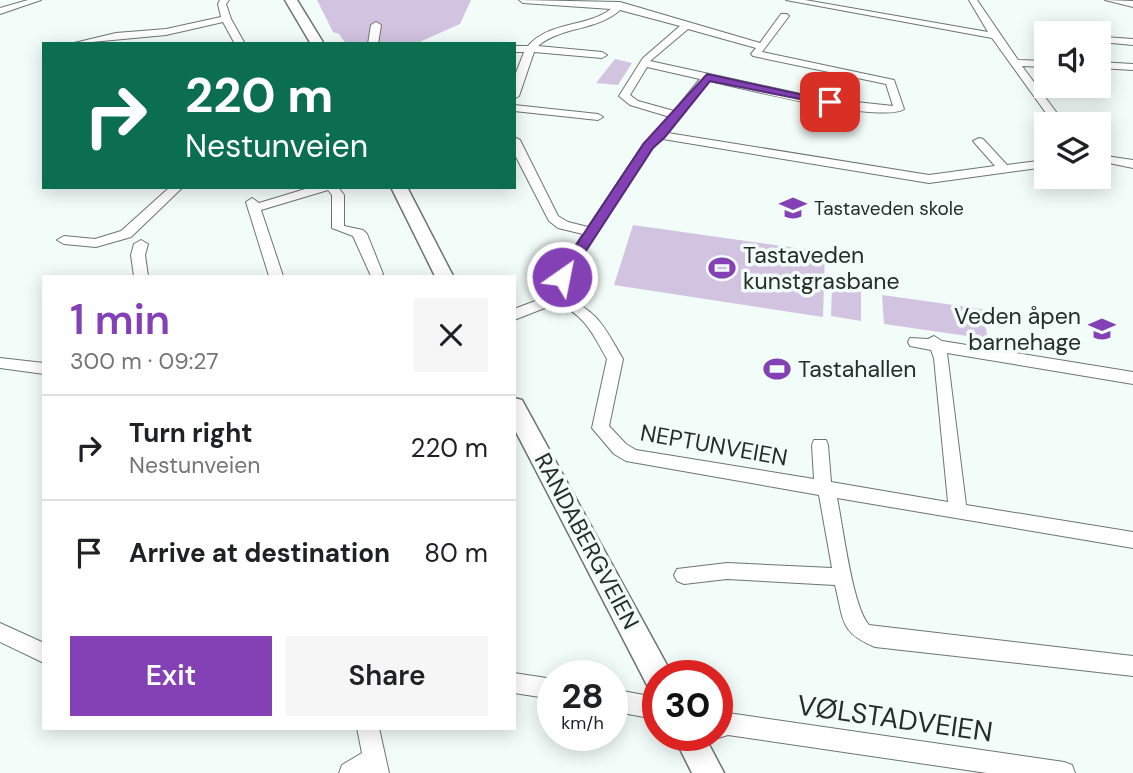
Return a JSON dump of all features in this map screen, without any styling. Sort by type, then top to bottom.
[{"type":"main road","points":[[291,0],[317,42]]},
{"type":"main road","points":[[301,0],[325,42]]},
{"type":"main road","points":[[400,189],[443,275]]},
{"type":"main road","name":"RANDABERGVEIEN","points":[[517,416],[649,660]]},
{"type":"main road","points":[[699,751],[709,773]]},
{"type":"street","points":[[0,11],[37,0]]},
{"type":"street","points":[[225,0],[222,4],[226,19],[239,42]]},
{"type":"street","points":[[523,0],[620,3],[758,50],[890,82],[900,107],[893,111],[869,109],[644,63]]},
{"type":"street","points":[[790,0],[890,17],[888,21],[891,23],[913,22],[995,36]]},
{"type":"street","points":[[973,0],[995,36],[1050,112]]},
{"type":"street","points":[[1109,0],[1133,4]]},
{"type":"street","points":[[516,90],[531,48],[538,40],[597,22],[620,3]]},
{"type":"street","points":[[758,50],[784,16]]},
{"type":"street","points":[[85,42],[116,36],[166,32],[226,19]]},
{"type":"street","points":[[373,42],[376,25]]},
{"type":"street","points":[[676,115],[625,98],[644,63],[686,26]]},
{"type":"street","points":[[166,32],[172,42]]},
{"type":"street","points":[[1111,40],[1133,42]]},
{"type":"street","points":[[516,49],[602,55]]},
{"type":"street","points":[[1014,63],[1034,64]]},
{"type":"street","points":[[1111,66],[1133,67]]},
{"type":"street","points":[[516,312],[554,299],[557,284],[649,145],[661,135],[707,77]]},
{"type":"street","points":[[516,108],[598,117]]},
{"type":"street","points":[[661,135],[929,179],[1034,165]]},
{"type":"street","points":[[979,141],[1004,169]]},
{"type":"street","points":[[516,144],[553,218],[564,225],[591,232]]},
{"type":"street","points":[[1111,160],[1133,164]]},
{"type":"street","points":[[64,240],[96,243],[127,234],[175,189]]},
{"type":"street","points":[[276,275],[254,205],[318,189]]},
{"type":"street","points":[[334,189],[338,195],[338,228],[358,233],[362,237],[376,274]]},
{"type":"street","points":[[141,244],[138,255],[141,275]]},
{"type":"street","name":"NEPTUNVEIEN","points":[[554,299],[585,310],[615,359],[600,428],[620,449],[632,456],[1133,540]]},
{"type":"street","points":[[915,342],[933,340],[1133,378]]},
{"type":"street","points":[[933,340],[942,358],[958,509]]},
{"type":"street","points":[[0,363],[42,369]]},
{"type":"street","name":"NEPTUNVEIEN","points":[[820,444],[825,488]]},
{"type":"street","points":[[825,488],[855,624],[868,635],[1133,666]]},
{"type":"street","points":[[684,575],[727,571],[843,577]]},
{"type":"street","points":[[0,632],[42,652]]},
{"type":"street","points":[[516,682],[537,686]]},
{"type":"street","name":"VØLSTADVEIEN","points":[[733,724],[1064,773]]},
{"type":"street","points":[[349,773],[376,766],[368,730]]},
{"type":"shaded area","points":[[317,0],[471,0],[460,24],[420,42],[345,42],[339,34],[333,32]]},
{"type":"shaded area","points":[[615,59],[632,63],[618,85],[596,83]]},
{"type":"shaded area","name":"Tastaveden kunstgrasbane","points":[[633,225],[825,252],[823,317],[614,285]]},
{"type":"shaded area","points":[[832,287],[861,292],[861,321],[831,316]]},
{"type":"shaded area","points":[[882,295],[982,309],[988,339],[884,324]]},
{"type":"place","name":"Tastaveden skole","points":[[793,208]]},
{"type":"place","name":"Tastaveden kunstgrasbane","points":[[722,268]]},
{"type":"place","name":"Veden åpen barnehage","points":[[1102,329]]},
{"type":"place","name":"Tastahallen","points":[[777,369]]},
{"type":"route","points":[[562,277],[649,145],[661,135],[707,77],[830,102]]}]
